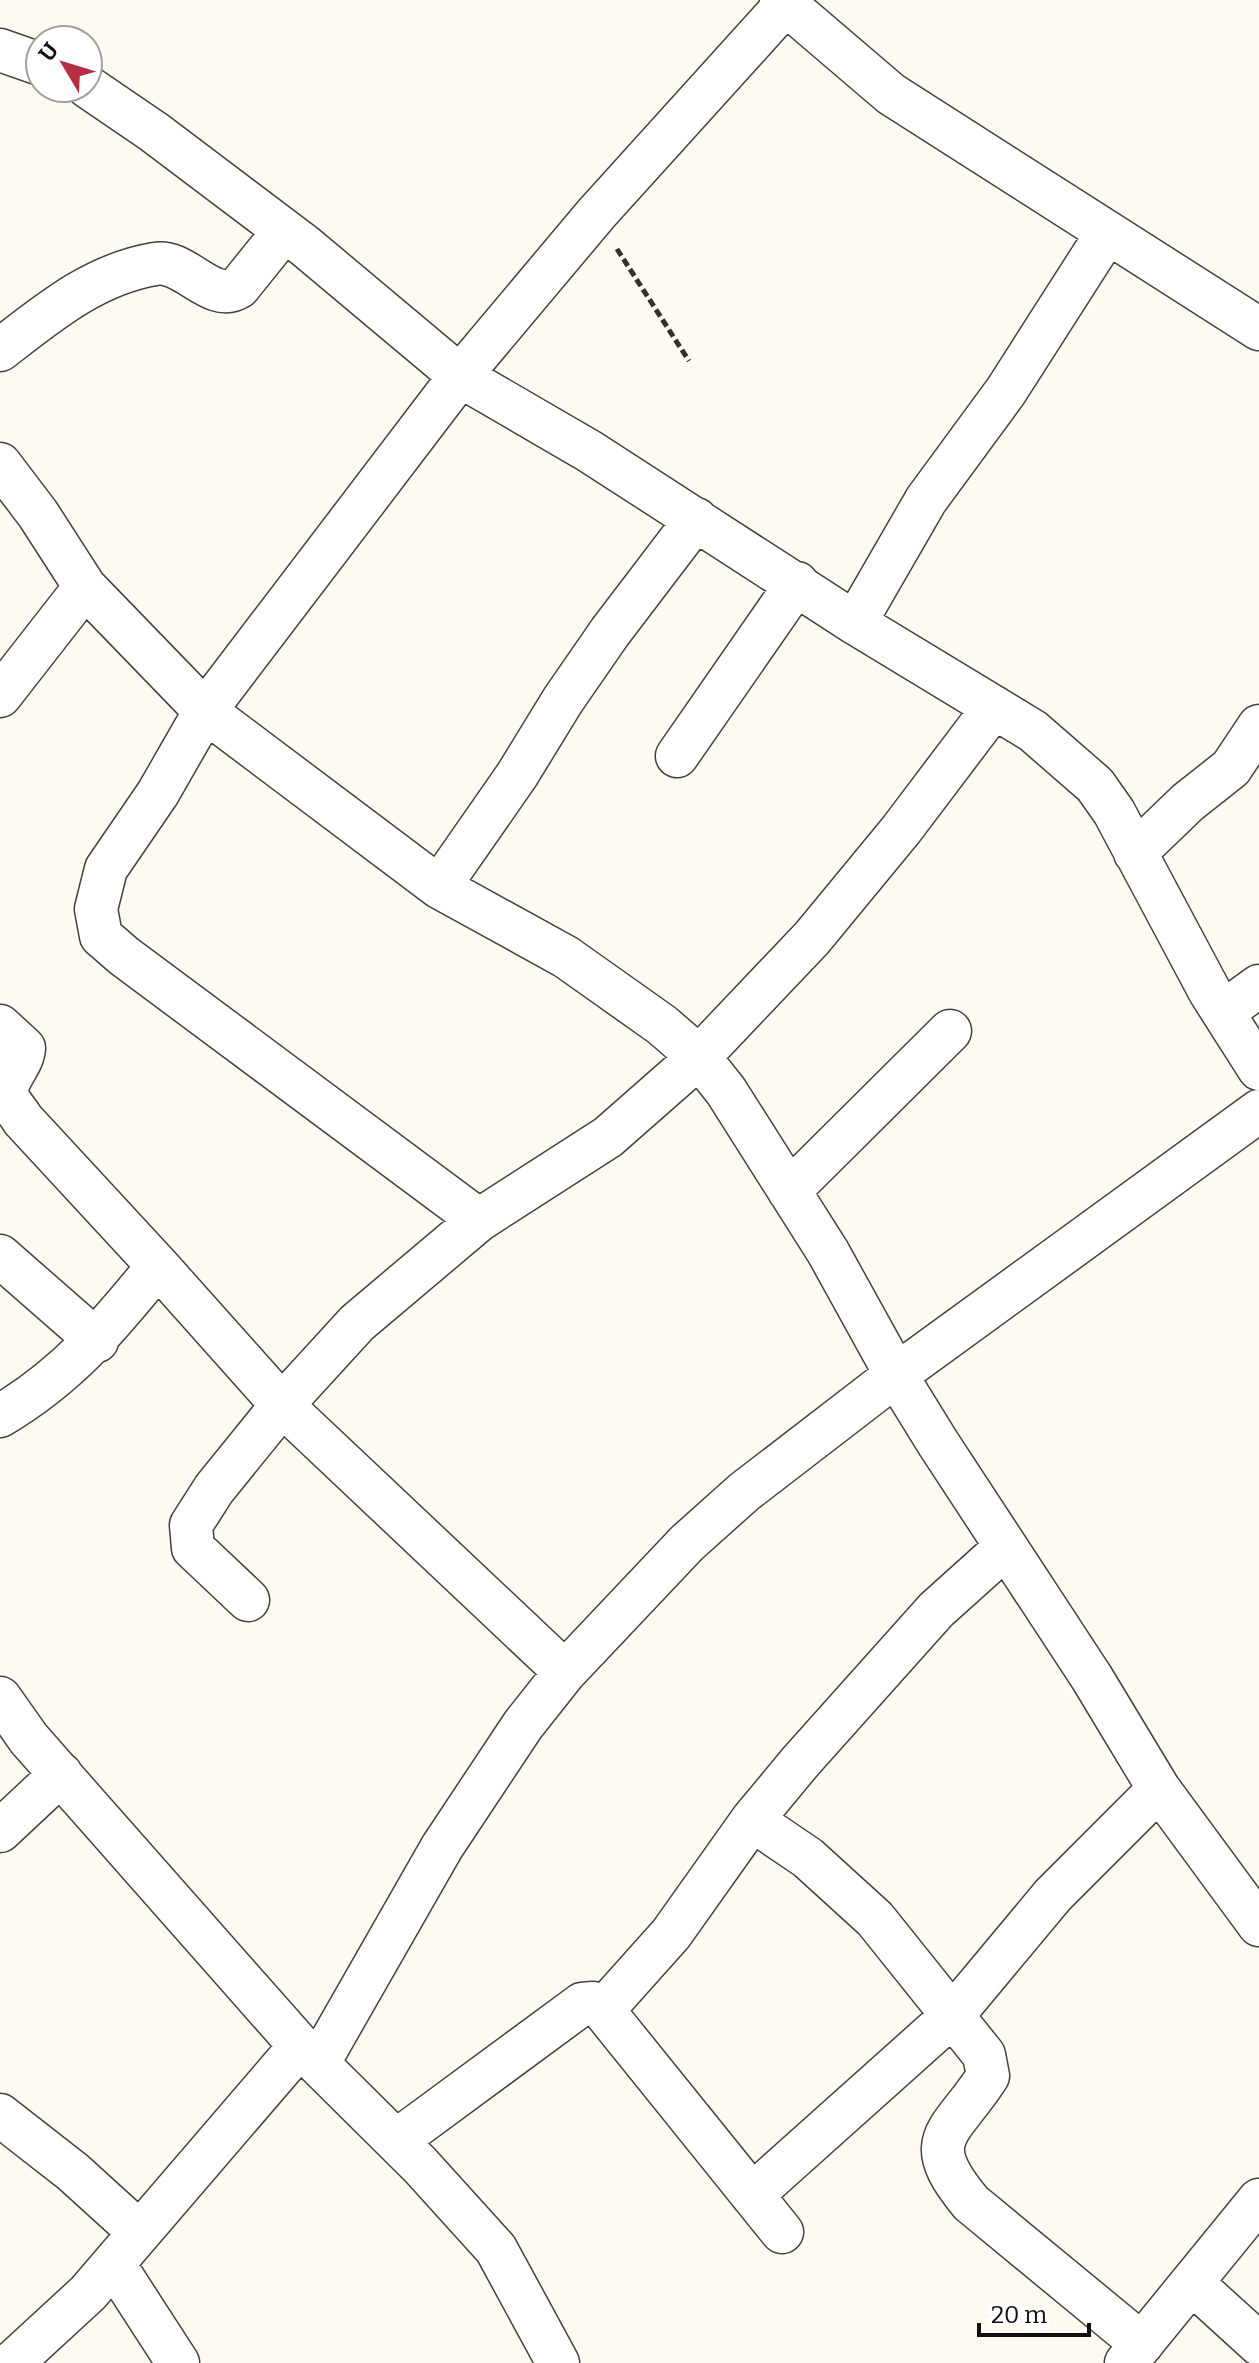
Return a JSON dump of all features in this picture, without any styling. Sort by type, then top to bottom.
[{"type":"street","points":[[479,1220],[101,936],[96,909],[106,869],[158,793],[205,711],[460,376],[596,214],[784,2],[891,94],[1259,329]]},
{"type":"street","points":[[0,50],[24,58]]},
{"type":"street","points":[[104,98],[284,231],[460,376],[589,451],[855,623],[1033,731],[1095,785],[1114,812],[1223,1012],[1259,1069]]},
{"type":"street","points":[[0,350],[64,300],[100,281],[158,262],[187,273],[218,291],[232,292],[284,231]]},
{"type":"street","points":[[855,623],[926,500],[1006,391],[1107,233]]},
{"type":"street","points":[[0,464],[38,514],[85,587],[205,711],[439,887],[566,957],[662,1025],[699,1057],[726,1091],[828,1252],[896,1375],[1092,1678],[1159,1789],[1259,1925]]},
{"type":"street","points":[[439,887],[517,775],[610,632],[696,519]]},
{"type":"street","points":[[677,756],[797,583]]},
{"type":"street","points":[[0,696],[85,587]]},
{"type":"street","points":[[248,1600],[193,1548],[191,1525],[214,1489],[282,1405],[357,1323],[479,1220],[608,1137],[699,1057],[812,938],[901,830],[994,707]]},
{"type":"street","points":[[1135,853],[1188,802],[1231,768],[1259,726]]},
{"type":"street","points":[[1223,1012],[1259,986]]},
{"type":"street","points":[[0,1026],[24,1048],[23,1060],[9,1080],[8,1097],[23,1120],[282,1405],[565,1672]]},
{"type":"street","points":[[789,1191],[950,1031]]},
{"type":"street","points":[[12,2363],[62,2319],[309,2055],[523,1725],[565,1672],[698,1533],[744,1492],[896,1375],[1259,1111]]},
{"type":"street","points":[[0,1256],[97,1341]]},
{"type":"street","points":[[0,1416],[39,1391],[97,1341],[158,1266]]},
{"type":"street","points":[[603,2010],[671,1934],[752,1820],[801,1761],[936,1610],[1006,1547]]},
{"type":"street","points":[[0,1698],[29,1739],[309,2055],[396,2141],[496,2249],[558,2363]]},
{"type":"street","points":[[0,1831],[61,1774]]},
{"type":"street","points":[[752,2195],[953,2015],[1053,1895],[1159,1789]]},
{"type":"street","points":[[752,1820],[808,1858],[875,1919],[984,2055],[988,2076],[944,2138],[944,2164],[971,2203],[1134,2353],[1259,2200]]},
{"type":"street","points":[[396,2141],[582,2004],[593,2003],[603,2010],[782,2232]]},
{"type":"street","points":[[0,2115],[73,2172],[126,2248],[178,2363]]},
{"type":"street","points":[[1192,2283],[1259,2344]]},
{"type":"path","points":[[596,214],[689,361]]}]
